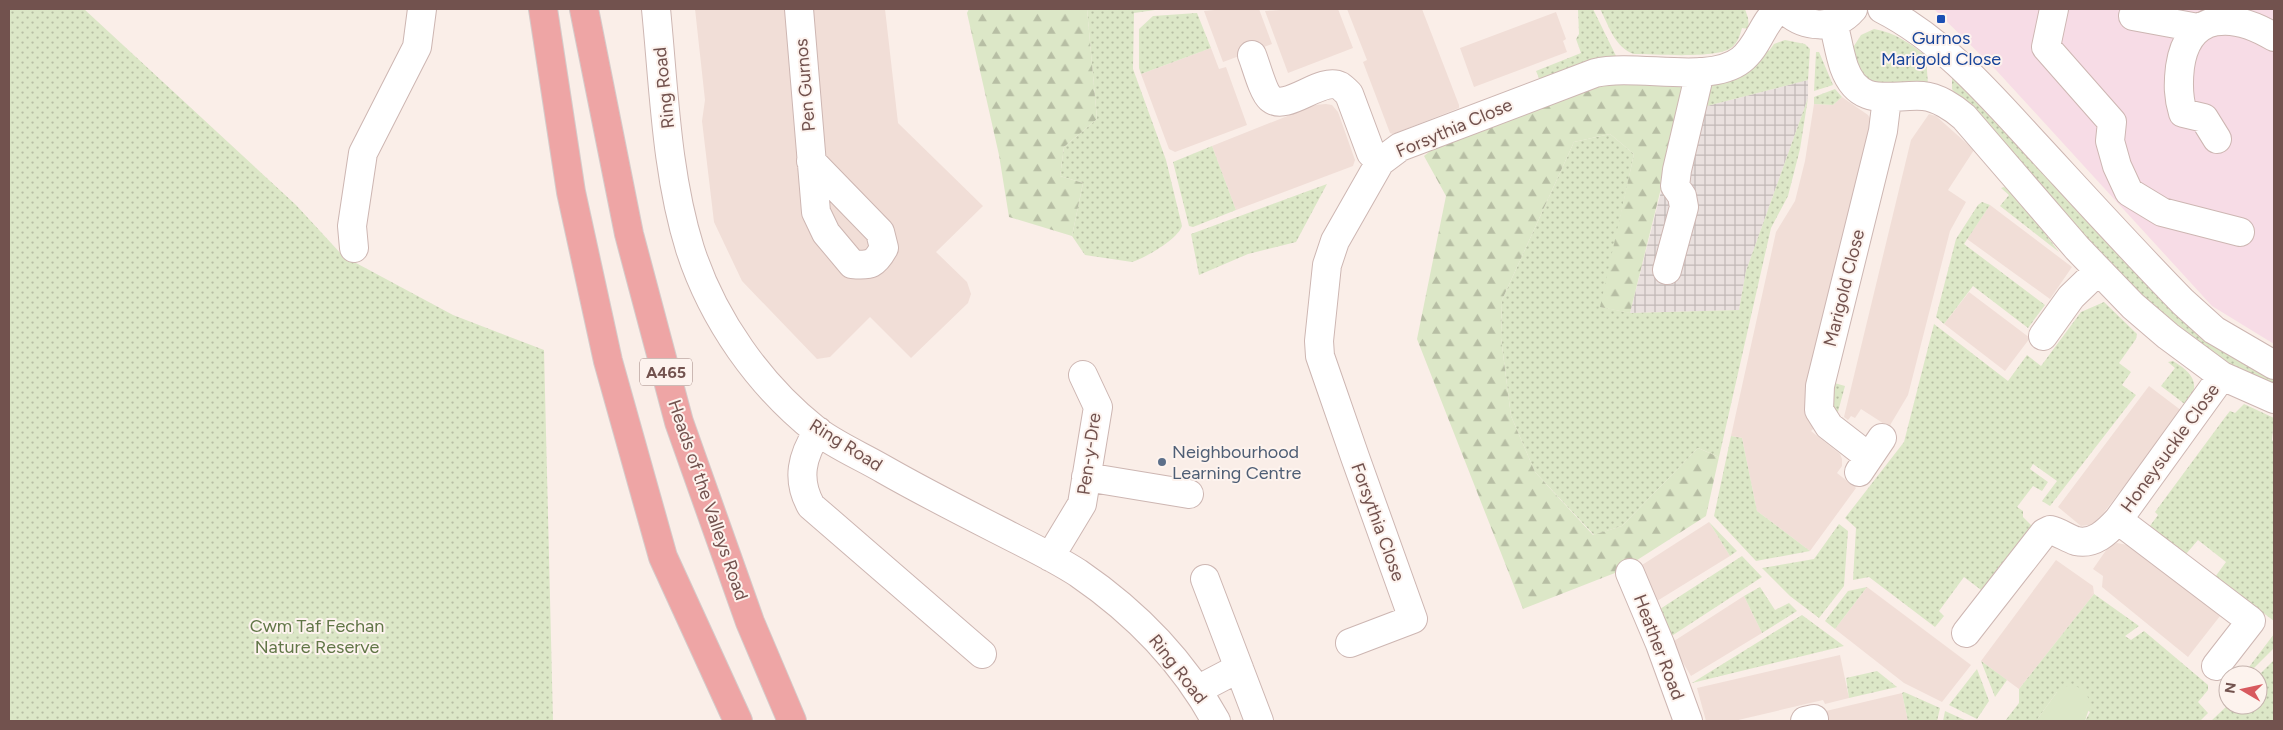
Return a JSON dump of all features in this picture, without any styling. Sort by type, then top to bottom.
[{"type":"highway","name":"A465","points":[[543,9],[571,192],[608,361],[663,557],[738,721]]},
{"type":"highway","name":"Heads of the Valleys Road","points":[[584,9],[630,234],[679,422],[750,622],[792,721]]},
{"type":"street","points":[[354,248],[352,226],[363,153],[417,47],[422,9]]},
{"type":"street","name":"Ring Road","points":[[656,9],[675,192],[691,251],[707,291],[738,348],[771,387],[818,431],[906,482],[1078,573],[1143,624],[1199,690],[1216,721]]},
{"type":"street","name":"Pen Gurnos","points":[[799,9],[811,162]]},
{"type":"street","name":"Forsythia Close","points":[[1350,643],[1413,619],[1354,457],[1320,356],[1319,341],[1327,265],[1335,241],[1380,162],[1400,147],[1595,74],[1610,70],[1700,72],[1722,70],[1740,61],[1755,44],[1769,17],[1779,9]]},
{"type":"street","points":[[1784,9],[1805,23],[1819,25],[1843,15],[1845,68],[1856,86],[1871,97],[1925,96],[1955,109],[2098,271],[2134,306],[2168,336],[2222,376],[2274,399]]},
{"type":"street","points":[[1882,9],[1900,18],[1944,52],[1989,93],[2183,302],[2214,330],[2274,365]]},
{"type":"street","points":[[2054,9],[2046,47],[2112,122],[2110,141],[2117,166],[2129,192],[2162,212],[2240,232]]},
{"type":"street","points":[[2217,139],[2204,118],[2183,113],[2178,99],[2182,51],[2189,37],[2203,24],[2246,15],[2274,37]]},
{"type":"street","points":[[2133,16],[2198,28]]},
{"type":"street","points":[[1252,55],[1268,97],[1276,102],[1285,101],[1320,87],[1341,86],[1349,94],[1371,153],[1380,162]]},
{"type":"street","points":[[1667,270],[1684,207],[1682,196],[1676,186],[1676,170],[1700,72]]},
{"type":"street","name":"Marigold Close","points":[[1870,456],[1829,426],[1820,410],[1820,386],[1883,131],[1887,98]]},
{"type":"street","points":[[2043,336],[2071,297],[2098,271]]},
{"type":"street","name":"Pen-y-Dre","points":[[1050,557],[1082,504],[1098,407],[1082,375]]},
{"type":"street","name":"Honeysuckle Close","points":[[1966,633],[2044,533],[2050,530],[2085,542],[2107,532],[2118,520],[2206,401],[2222,376]]},
{"type":"street","points":[[818,431],[802,465],[805,496],[811,506],[982,654]]},
{"type":"street","points":[[1086,477],[1189,494]]},
{"type":"street","name":"Honeysuckle Close","points":[[2118,520],[2252,621],[2216,666]]},
{"type":"street","name":"Heather Road","points":[[1630,573],[1660,644],[1688,721]]},
{"type":"street","points":[[1204,579],[1259,721]]},
{"type":"street","points":[[1199,690],[1239,668]]},
{"type":"shaded area","points":[[695,9],[885,9],[898,123],[983,206],[936,252],[967,282],[971,294],[968,303],[911,358],[870,317],[830,357],[817,359],[742,281],[714,222],[702,121],[705,100]]},
{"type":"shaded area","points":[[1259,9],[1272,44],[1223,62],[1204,11]]},
{"type":"shaded area","points":[[1338,9],[1353,48],[1288,73],[1265,11]]},
{"type":"shaded area","points":[[1347,9],[1422,9],[1459,108],[1393,134],[1390,133],[1363,62],[1367,60]]},
{"type":"shaded area","points":[[1934,9],[2274,9],[2274,344],[2212,306],[1996,70]]},
{"type":"shaded area","points":[[1556,12],[1566,39],[1563,41],[1567,52],[1474,87],[1460,48]]},
{"type":"shaded area","points":[[1211,48],[1219,69],[1226,67],[1247,125],[1175,152],[1169,149],[1141,74]]},
{"type":"shaded area","points":[[1808,80],[1808,98],[1746,271],[1739,310],[1630,313],[1684,102],[1703,107]]},
{"type":"shaded area","points":[[1842,97],[1868,115],[1871,120],[1871,135],[1806,389],[1808,413],[1816,426],[1811,431],[1840,454],[1842,466],[1837,473],[1856,488],[1810,551],[1757,511],[1742,438],[1731,436],[1776,232],[1795,201],[1805,161],[1814,104],[1833,105]]},
{"type":"shaded area","points":[[1315,105],[1332,105],[1338,112],[1355,160],[1353,166],[1236,210],[1212,146]]},
{"type":"shaded area","points":[[1929,114],[1936,116],[1974,150],[1948,190],[1966,202],[1950,231],[1908,395],[1889,427],[1861,409],[1855,418],[1851,416],[1848,420],[1844,417],[1911,140]]},
{"type":"shaded area","points":[[1990,205],[2072,267],[2050,299],[1967,239]]},
{"type":"shaded area","points":[[1969,292],[2030,338],[2005,371],[1944,324]]},
{"type":"shaded area","points":[[2149,386],[2182,411],[2095,524],[2081,526],[2058,507]]},
{"type":"shaded area","points":[[1709,522],[1730,556],[1657,601],[1642,565]]},
{"type":"shaded area","points":[[2117,543],[2128,545],[2136,550],[2220,616],[2188,657],[2102,587],[2103,576],[2093,569],[2109,546]]},
{"type":"shaded area","points":[[2056,560],[2093,586],[2094,594],[2019,689],[1981,661]]},
{"type":"shaded area","points":[[1867,587],[1971,665],[1942,702],[1904,683],[1835,629]]},
{"type":"shaded area","points":[[1744,596],[1762,633],[1691,676],[1671,643]]},
{"type":"shaded area","points":[[1840,655],[1849,698],[1825,704],[1823,700],[1734,721],[1706,721],[1697,688]]},
{"type":"shaded area","points":[[1902,693],[1908,721],[1828,721],[1826,711]]},
{"type":"green space","name":"Cwm Taf Fechan Nature Reserve","points":[[9,9],[84,9],[296,205],[343,256],[453,315],[544,350],[553,721],[9,721]]},
{"type":"green space","points":[[969,9],[1087,9],[1097,119],[1064,147],[1060,176],[1083,183],[1072,236],[1009,217],[999,155],[967,13]]},
{"type":"green space","points":[[1087,9],[1162,9],[1134,13],[1133,69],[1166,160],[1182,226],[1168,242],[1145,257],[1132,262],[1085,255],[1072,236],[1083,183],[1060,176],[1064,147],[1097,119]]},
{"type":"green space","points":[[1578,9],[1593,9],[1618,60],[1541,83],[1536,71],[1581,53],[1576,39],[1579,34]]},
{"type":"green space","points":[[1600,9],[1745,9],[1749,29],[1742,28],[1738,39],[1731,48],[1712,54],[1634,54],[1627,51],[1617,42]]},
{"type":"green space","points":[[1197,13],[1211,48],[1141,74],[1139,68],[1139,29],[1153,16]]},
{"type":"green space","points":[[1874,29],[1896,36],[1926,56],[1928,85],[1875,86],[1860,77],[1852,49],[1861,35]]},
{"type":"green space","points":[[1785,40],[1805,44],[1810,49],[1808,80],[1703,107],[1709,88],[1764,48],[1769,51],[1774,44]]},
{"type":"green space","points":[[1816,52],[1819,52],[1833,85],[1814,91]]},
{"type":"green space","points":[[1952,77],[1977,97],[2218,347],[2274,380],[2274,392],[2215,360],[2132,291],[1963,103],[1952,89]]},
{"type":"green space","points":[[1625,80],[1676,82],[1685,92],[1630,313],[1600,307],[1634,154],[1610,134],[1574,142],[1502,300],[1501,338],[1511,416],[1535,472],[1593,535],[1622,526],[1698,448],[1719,457],[1706,516],[1620,571],[1523,609],[1417,339],[1446,196],[1424,156],[1440,143],[1596,85]]},
{"type":"green space","points":[[1835,89],[1842,97],[1833,105],[1814,104],[1814,97]]},
{"type":"green space","points":[[1808,98],[1800,149],[1788,196],[1771,228],[1719,457],[1698,448],[1622,526],[1594,535],[1535,472],[1511,416],[1501,338],[1502,300],[1574,142],[1610,134],[1634,154],[1601,307],[1631,313],[1739,310],[1746,271]]},
{"type":"green space","points":[[1212,146],[1236,210],[1193,227],[1189,226],[1173,162]]},
{"type":"green space","points":[[1327,184],[1296,242],[1248,254],[1199,275],[1191,234]]},
{"type":"green space","points":[[2004,187],[2014,193],[2059,252],[2000,206],[2009,195],[2001,188]]},
{"type":"green space","points":[[1982,202],[1990,205],[1964,244],[2045,305],[2028,328],[1973,286],[1944,324],[1936,317],[1956,239],[1978,205]]},
{"type":"green space","points":[[2104,302],[2137,334],[2136,339],[2119,363],[2131,372],[2122,385],[2136,395],[2050,506],[2042,501],[2057,481],[2033,464],[2030,469],[2048,482],[2042,491],[2033,486],[2017,507],[2023,511],[2023,517],[2034,528],[1985,593],[1964,577],[1939,611],[1944,616],[1935,627],[1869,577],[1853,580],[1856,528],[1845,518],[1904,442],[1934,324],[2008,381],[2027,355],[2041,366],[2081,312]]},
{"type":"green space","points":[[2173,361],[2186,370],[2193,380],[2194,391],[2186,405],[2161,386],[2175,368],[2168,362]]},
{"type":"green space","points":[[1831,382],[1845,386],[1836,419],[1831,410]]},
{"type":"green space","points":[[2244,404],[2274,418],[2272,440],[2274,442],[2274,621],[2258,609],[2254,612],[2215,577],[2226,562],[2198,540],[2186,554],[2182,555],[2147,530],[2158,515],[2155,512],[2226,416],[2230,411],[2235,413]]},
{"type":"green space","points":[[1731,436],[1742,438],[1757,511],[1810,551],[1756,561],[1714,516]]},
{"type":"green space","points":[[1709,522],[1737,551],[1730,556]]},
{"type":"green space","points":[[1839,524],[1848,531],[1844,586],[1819,618],[1790,596],[1762,568],[1814,559]]},
{"type":"green space","points":[[1742,556],[1762,577],[1670,637],[1660,609]]},
{"type":"green space","points":[[1760,587],[1775,610],[1789,603],[1797,611],[1762,633],[1744,596]]},
{"type":"green space","points":[[1867,587],[1835,629],[1825,621],[1848,591]]},
{"type":"green space","points":[[2094,594],[2139,626],[2125,636],[2131,640],[2144,631],[2208,685],[2208,690],[2198,702],[2208,713],[2200,721],[2085,721],[2090,712],[2057,692],[2036,721],[2005,721],[2019,703],[2019,689]]},
{"type":"green space","points":[[1802,615],[1844,646],[1692,683]]},
{"type":"green space","points":[[2274,634],[2274,648],[2257,665],[2251,665]]},
{"type":"green space","points":[[2274,660],[2274,721],[2211,721],[2218,714],[2268,715],[2268,666]]},
{"type":"green space","points":[[1981,661],[2007,680],[1995,697]]},
{"type":"green space","points":[[1977,669],[1989,701],[1977,719],[1949,705]]},
{"type":"green space","points":[[1877,671],[1897,687],[1849,698],[1846,678]]},
{"type":"green space","points":[[2071,684],[2084,690],[2091,703],[2085,721],[2036,721],[2057,692]]},
{"type":"green space","points":[[1904,692],[1940,708],[1937,721],[1908,721],[1902,693]]},
{"type":"green space","points":[[1945,711],[1967,721],[1943,721]]},
{"type":"place","name":"Gurnos Marigold Close","points":[[1941,19]]},
{"type":"place","name":"Neighbourhood Learning Centre","points":[[1162,462]]}]
